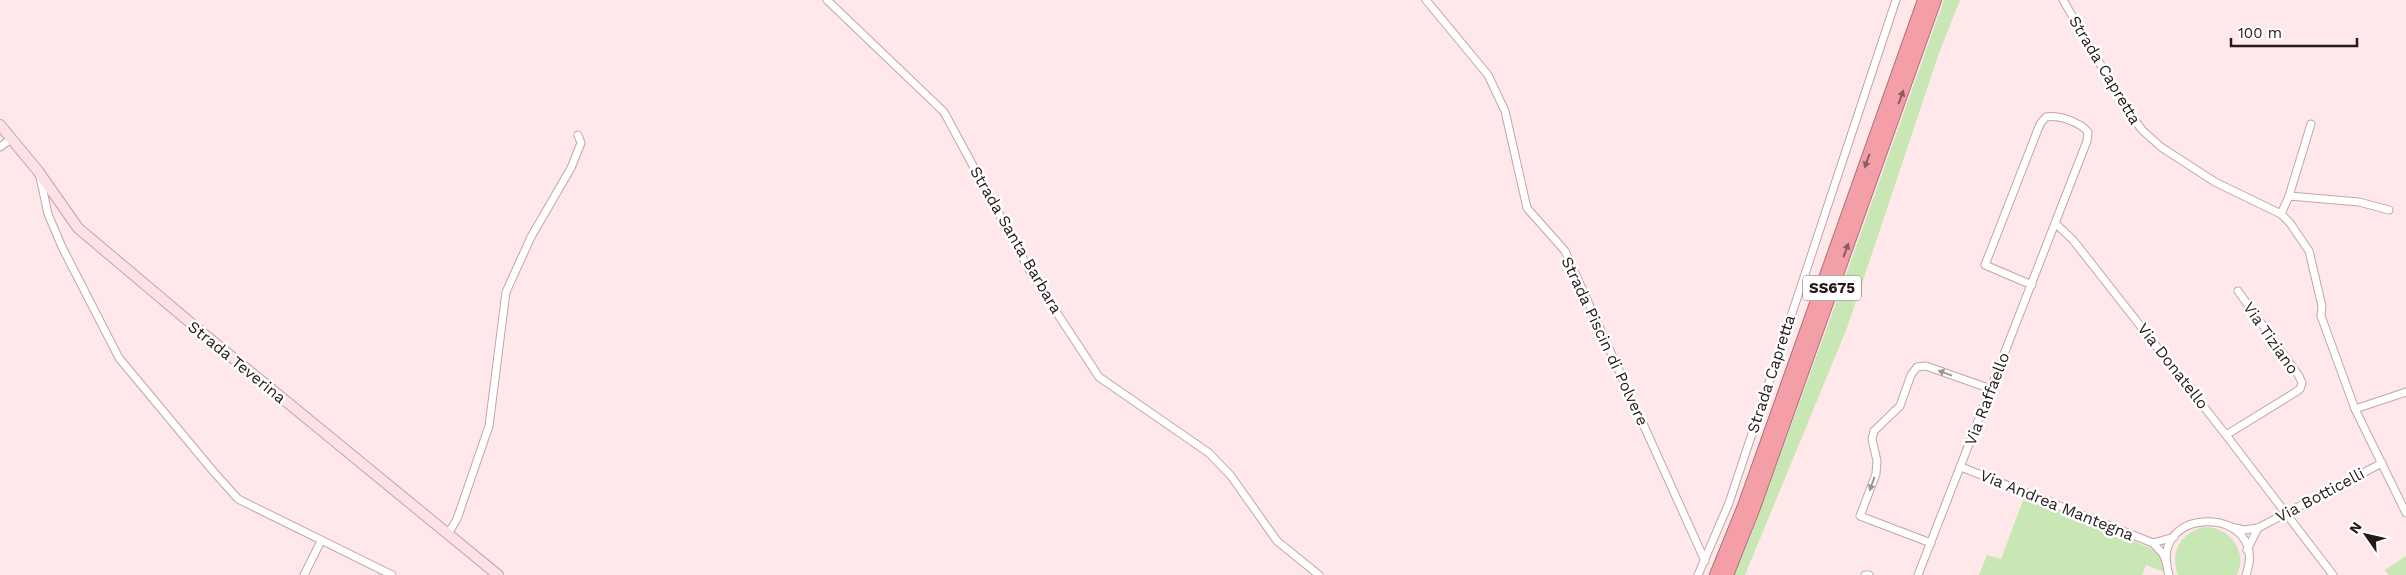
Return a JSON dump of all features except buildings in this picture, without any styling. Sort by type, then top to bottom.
[{"type":"highway","name":"SS675","points":[[1716,575],[1744,506],[1924,0]]},
{"type":"highway","name":"SS675","points":[[1727,575],[1757,500],[1935,0]]},
{"type":"main road","name":"Strada Teverina","points":[[0,125],[38,171],[78,228],[198,330],[498,575]]},
{"type":"street","name":"Strada Santa Barbara","points":[[827,0],[944,112],[1032,275],[1099,376],[1209,453],[1231,476],[1277,541],[1318,575]]},
{"type":"street","name":"Strada Piscin di Polvere","points":[[1426,0],[1488,75],[1505,110],[1527,208],[1565,251],[1705,561]]},
{"type":"street","name":"Strada Capretta","points":[[1698,575],[1728,504],[1896,0]]},
{"type":"street","name":"Strada Capretta","points":[[2063,0],[2124,105],[2142,130],[2161,147],[2215,182],[2281,214],[2290,223],[2309,251],[2322,306],[2321,316],[2355,409],[2406,513]]},
{"type":"street","name":"Via Raffaello","points":[[1918,575],[2032,285],[2087,141],[2088,132],[2084,126],[2054,115],[2046,117],[2040,124],[1985,265],[2032,285]]},
{"type":"street","points":[[2281,214],[2289,196],[2311,124]]},
{"type":"street","points":[[448,534],[457,519],[489,426],[494,394],[498,342],[506,292],[531,237],[571,168],[581,143],[578,134]]},
{"type":"street","points":[[0,147],[11,139]]},
{"type":"street","points":[[38,171],[48,214],[62,247],[119,358],[238,499],[392,575]]},
{"type":"street","points":[[2289,196],[2359,202],[2389,210]]},
{"type":"street","name":"Via Donatello","points":[[2055,223],[2073,240],[2287,513],[2333,575]]},
{"type":"street","name":"Via Tiziano","points":[[2226,435],[2300,389],[2302,383],[2299,376],[2238,291]]},
{"type":"street","points":[[1931,544],[1860,516],[1876,474],[1877,461],[1872,439],[1874,431],[1900,406],[1911,375],[1917,367],[1926,366],[1991,389]]},
{"type":"street","points":[[2355,409],[2406,392]]},
{"type":"street","name":"Via Botticelli","points":[[2175,537],[2185,527],[2197,521],[2211,520],[2244,530],[2258,528],[2382,463]]},
{"type":"street","name":"Via Andrea Mantegna","points":[[1961,467],[2153,543],[2160,550],[2167,564]]},
{"type":"street","points":[[2231,527],[2241,537],[2247,550],[2249,565],[2246,575]]},
{"type":"street","name":"Via Botticelli","points":[[2247,550],[2258,528]]},
{"type":"street","points":[[2169,575],[2167,564],[2168,550],[2175,537]]},
{"type":"street","name":"Via Andrea Mantegna","points":[[2153,543],[2175,537]]},
{"type":"street","points":[[304,575],[321,541]]},
{"type":"green space","points":[[1944,0],[1960,0],[1939,53],[1847,328],[1745,575],[1733,575],[1751,535]]},
{"type":"green space","points":[[2024,498],[2153,549],[2159,554],[2164,572],[2146,565],[2142,575],[1979,575],[1987,555],[2001,559]]},
{"type":"green space","points":[[2204,527],[2222,531],[2234,542],[2240,557],[2237,575],[2178,575],[2175,559],[2179,545],[2189,534]]},
{"type":"green space","points":[[2406,556],[2406,575],[2389,575],[2385,570]]}]
